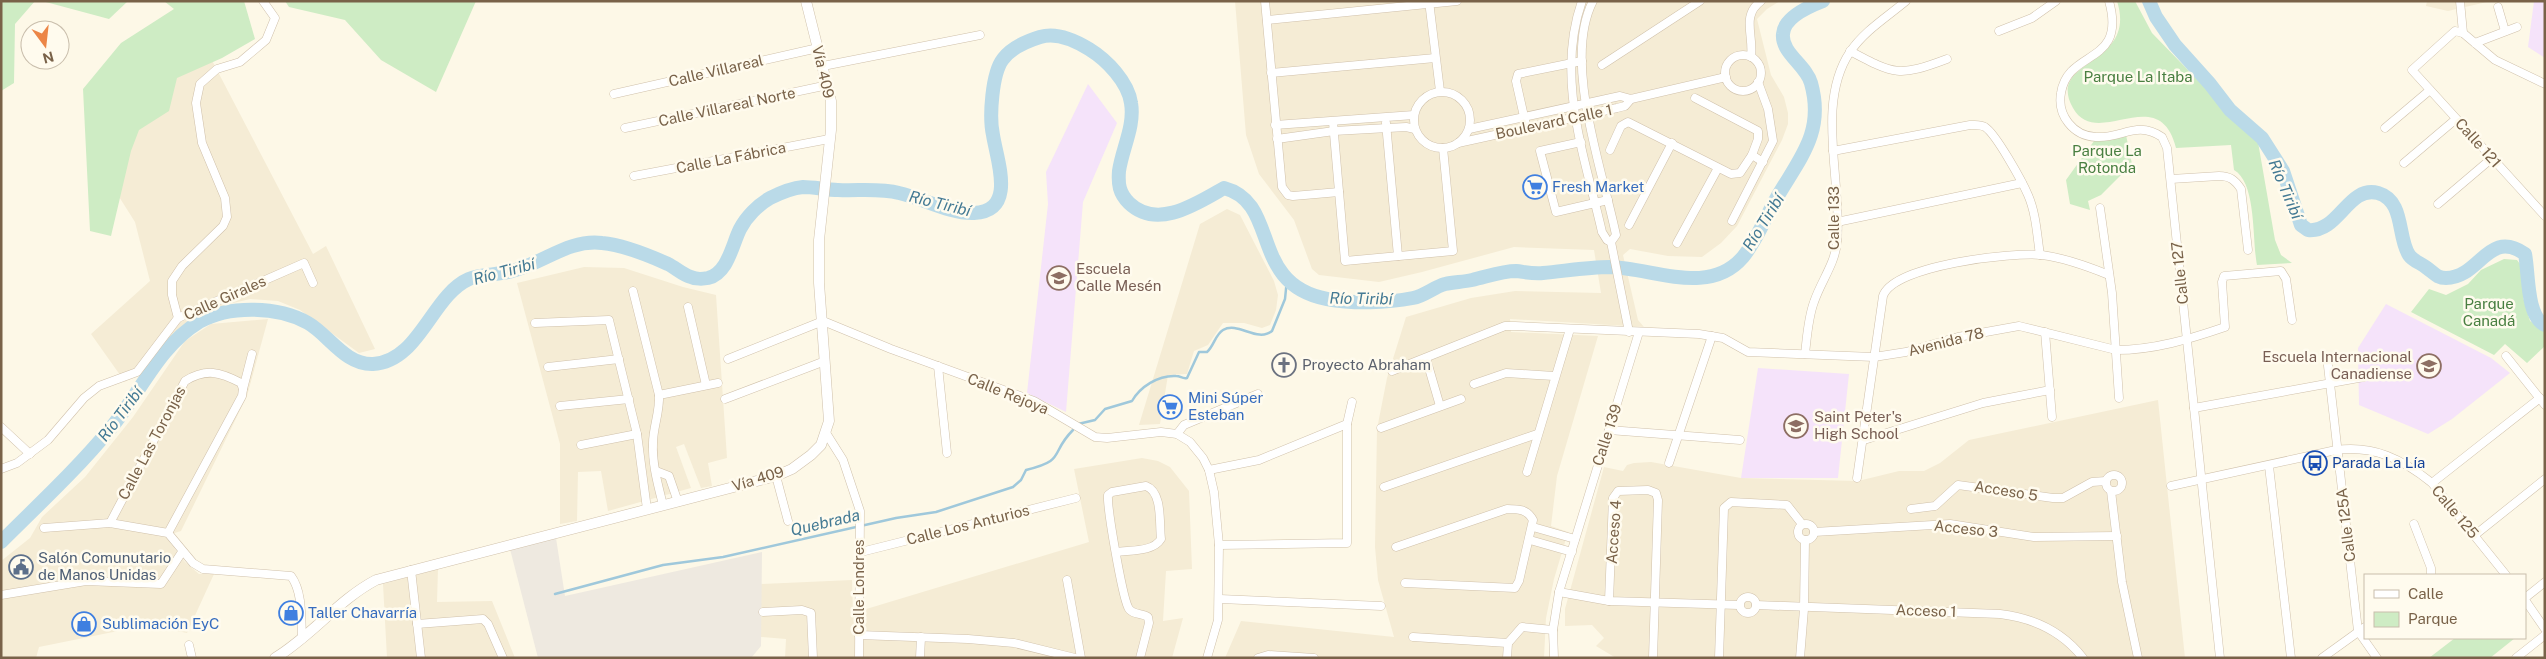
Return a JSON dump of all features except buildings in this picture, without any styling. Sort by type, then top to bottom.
[{"type":"street","points":[[178,318],[172,295],[172,281],[182,266],[223,226],[227,217],[225,198],[202,143],[196,103],[200,84],[217,69],[240,62],[266,40],[274,18],[263,1]]},
{"type":"street","name":"Vía 409","points":[[275,658],[302,639],[364,586],[376,580],[776,476],[792,469],[812,455],[826,433],[829,421],[819,266],[822,200],[831,101],[806,1]]},
{"type":"street","points":[[1265,1],[1280,180],[1284,191],[1293,196],[1339,192]]},
{"type":"street","points":[[1267,20],[1457,1]]},
{"type":"street","points":[[1582,1],[1576,19],[1569,63],[1574,107],[1603,236],[1612,242]]},
{"type":"street","points":[[1593,1],[1584,25],[1582,61],[1586,104],[1616,234],[1612,242],[1629,332]]},
{"type":"street","points":[[1602,65],[1700,1]]},
{"type":"street","points":[[1751,57],[1753,45],[1749,16],[1751,10],[1760,1]]},
{"type":"street","points":[[1906,1],[1861,38],[1850,51],[1885,70],[1898,72],[1913,71],[1947,60]]},
{"type":"street","points":[[1999,30],[2032,18],[2056,1]]},
{"type":"street","name":"Calle 127","points":[[2109,1],[2114,23],[2112,32],[2103,49],[2072,72],[2066,80],[2059,100],[2060,112],[2074,128],[2096,138],[2143,128],[2162,136],[2167,148],[2220,658]]},
{"type":"street","points":[[2460,1],[2463,33],[2495,60],[2545,84]]},
{"type":"street","points":[[1429,3],[1440,91]]},
{"type":"street","points":[[2498,8],[2505,31]]},
{"type":"street","points":[[2475,43],[2517,26]]},
{"type":"street","name":"Calle 121","points":[[2463,33],[2455,31],[2412,70],[2491,159],[2543,211]]},
{"type":"street","points":[[823,66],[980,35]]},
{"type":"street","name":"Calle Villareal","points":[[614,94],[818,48]]},
{"type":"street","name":"Calle 133","points":[[1805,354],[1813,303],[1834,258],[1838,242],[1833,151],[1834,93],[1837,76],[1850,51]]},
{"type":"street","points":[[1732,221],[1763,162],[1773,141],[1773,135],[1765,97],[1758,82],[1760,68],[1751,57],[1740,56],[1730,61],[1725,72],[1726,77],[1728,83],[1737,90],[1749,89],[1758,82]]},
{"type":"street","points":[[1271,74],[1435,58]]},
{"type":"street","points":[[1527,128],[1516,81],[1518,74],[1582,61]]},
{"type":"street","points":[[1631,99],[1726,77]]},
{"type":"street","name":"Calle Villareal Norte","points":[[625,128],[828,85]]},
{"type":"street","points":[[2384,128],[2430,90]]},
{"type":"street","points":[[1333,122],[1345,260],[1453,251],[1443,148],[1428,145],[1421,140],[1415,129],[1414,115],[1422,99],[1440,91],[1456,95],[1463,101],[1470,117],[1469,129],[1458,143]]},
{"type":"street","name":"Boulevard Calle 1","points":[[1443,148],[1625,106],[1631,99],[1620,96],[1469,129]]},
{"type":"street","points":[[1610,150],[1621,126],[1628,122],[1731,174],[1740,173],[1752,155],[1758,139],[1758,131],[1696,98]]},
{"type":"street","points":[[1276,125],[1414,115]]},
{"type":"street","points":[[1385,118],[1398,256]]},
{"type":"street","points":[[2404,163],[2456,119]]},
{"type":"street","points":[[1833,151],[1980,125],[1995,137],[2029,196],[2036,224],[2040,255]]},
{"type":"street","points":[[1277,139],[1334,131],[1406,126],[1415,129]]},
{"type":"street","name":"Calle La Fábrica","points":[[634,176],[829,139]]},
{"type":"street","points":[[1629,225],[1672,143]]},
{"type":"street","points":[[1596,145],[1540,151],[1556,212],[1608,200]]},
{"type":"street","points":[[1752,155],[1763,162]]},
{"type":"street","points":[[2438,204],[2491,159]]},
{"type":"street","points":[[1677,242],[1718,168]]},
{"type":"street","points":[[2171,179],[2227,176],[2236,181],[2241,189],[2248,250]]},
{"type":"street","points":[[1837,222],[2022,183]]},
{"type":"street","points":[[2100,208],[2109,275],[2119,398]]},
{"type":"street","points":[[1857,478],[1885,290],[1893,283],[1908,276],[1974,260],[2040,255],[2084,265],[2109,275]]},
{"type":"street","name":"Calle Girales","points":[[1,469],[17,463],[48,440],[92,392],[104,384],[137,372],[178,318],[304,263],[313,283]]},
{"type":"street","name":"Avenida 78","points":[[1426,358],[1506,326],[1712,336],[1723,338],[1748,352],[1874,357],[1906,352],[1940,341],[2005,327],[2019,326],[2116,350],[2132,350],[2187,340],[2225,326],[2222,282],[2224,276],[2281,271],[2286,278],[2292,320]]},
{"type":"street","points":[[633,291],[659,395],[653,442],[656,471],[663,506]]},
{"type":"street","points":[[688,308],[706,385]]},
{"type":"street","points":[[535,323],[609,320],[637,434],[647,509]]},
{"type":"street","points":[[728,359],[823,321]]},
{"type":"street","name":"Calle Rejoya","points":[[823,321],[1034,401],[1095,437],[1107,438],[1161,432],[1177,434]]},
{"type":"street","points":[[1527,472],[1554,376],[1570,329]]},
{"type":"street","name":"Calle 139","points":[[1554,658],[1553,630],[1559,592],[1639,332]]},
{"type":"street","points":[[2045,332],[2052,418]]},
{"type":"street","points":[[1670,463],[1712,336]]},
{"type":"street","points":[[168,533],[242,396],[252,354]]},
{"type":"street","points":[[2432,483],[2542,401],[2506,356]]},
{"type":"street","name":"Calle 125A","points":[[2327,357],[2336,450],[2361,629]]},
{"type":"street","points":[[548,367],[619,358]]},
{"type":"street","points":[[1392,371],[1426,358],[1440,406]]},
{"type":"street","points":[[725,399],[825,361]]},
{"type":"street","points":[[938,366],[947,453]]},
{"type":"street","name":"Calle Las Toronjas","points":[[110,523],[185,381],[206,371],[216,371],[241,383],[243,389]]},
{"type":"street","points":[[1474,384],[1506,373],[1554,376]]},
{"type":"street","points":[[2194,408],[2364,377]]},
{"type":"street","points":[[659,395],[718,383]]},
{"type":"street","points":[[1864,440],[1958,409],[2050,390]]},
{"type":"street","points":[[1207,658],[1218,620],[1220,598],[1219,545],[1214,492],[1209,470],[1203,458],[1190,442],[1177,434],[1184,425],[1258,394]]},
{"type":"street","points":[[1381,428],[1461,398]]},
{"type":"street","points":[[560,406],[628,399]]},
{"type":"street","points":[[1219,545],[1347,543],[1347,424],[1352,402]]},
{"type":"street","points":[[1209,470],[1259,460],[1347,424]]},
{"type":"street","points":[[1,427],[30,454]]},
{"type":"street","points":[[1609,430],[1740,440]]},
{"type":"street","name":"Calle Londres","points":[[826,433],[843,460],[860,511],[859,658]]},
{"type":"street","points":[[581,445],[637,434]]},
{"type":"street","points":[[1384,487],[1537,434]]},
{"type":"street","name":"Calle 125","points":[[2171,486],[2336,450],[2355,448],[2381,453],[2417,472],[2432,483],[2505,574]]},
{"type":"street","points":[[2269,466],[2291,658]]},
{"type":"street","points":[[656,471],[665,474],[672,480],[678,502]]},
{"type":"street","points":[[2111,491],[2120,489],[2122,480],[2117,475],[2112,475],[2106,481],[2107,488],[2111,491],[2122,582],[2138,658]]},
{"type":"street","points":[[776,476],[788,521]]},
{"type":"street","points":[[2475,535],[2545,479]]},
{"type":"street","name":"Acceso 5","points":[[1911,509],[1935,506],[1958,485],[2063,498],[2092,482],[2106,481]]},
{"type":"street","points":[[1116,552],[1150,548],[1157,545],[1161,539],[1156,496],[1146,486],[1112,492],[1108,495],[1116,552],[1128,607],[1131,611],[1148,617],[1149,623],[1140,658]]},
{"type":"street","name":"Acceso 4","points":[[1608,601],[1614,498],[1618,491],[1624,489],[1648,490],[1656,493],[1658,500],[1655,602]]},
{"type":"street","name":"Calle Los Anturios","points":[[861,552],[1076,498]]},
{"type":"street","points":[[1719,658],[1723,512],[1727,504],[1731,502],[1787,505],[1802,524]]},
{"type":"street","points":[[1396,547],[1507,509],[1520,509],[1530,513],[1534,520],[1520,581],[1515,588],[1405,584]]},
{"type":"street","points":[[44,528],[110,523],[168,533],[182,552],[203,569],[291,576],[295,582],[300,605],[302,639]]},
{"type":"street","points":[[1802,524],[1810,524],[1814,532],[1811,538],[1805,540],[1798,534],[1798,528],[1802,524]]},
{"type":"street","name":"Acceso 3","points":[[1814,532],[1950,524],[2034,537],[2117,536]]},
{"type":"street","points":[[2414,524],[2431,568],[2431,574]]},
{"type":"street","points":[[1533,527],[1575,539]]},
{"type":"street","points":[[1530,540],[1572,552]]},
{"type":"street","points":[[1800,658],[1804,608],[1805,540]]},
{"type":"street","points":[[1,595],[86,581],[162,584],[182,552]]},
{"type":"street","points":[[411,570],[421,658]]},
{"type":"street","points":[[1066,580],[1081,658]]},
{"type":"street","points":[[2526,598],[2545,582]]},
{"type":"street","points":[[1559,592],[1608,601],[1721,604]]},
{"type":"street","points":[[1220,598],[1381,606]]},
{"type":"street","points":[[2526,600],[2545,629]]},
{"type":"street","points":[[1653,658],[1655,602]]},
{"type":"street","name":"Acceso 1","points":[[1721,604],[1739,604],[1741,610],[1748,613],[1753,611],[1756,606],[2000,614],[2021,617],[2044,625],[2061,636],[2083,658]]},
{"type":"street","points":[[763,612],[802,610],[811,613],[813,658]]},
{"type":"street","points":[[417,624],[483,619],[488,624],[503,658]]},
{"type":"street","points":[[1507,658],[1508,644],[1522,627],[1553,630]]},
{"type":"street","points":[[2322,658],[2361,629]]},
{"type":"street","points":[[2516,658],[2545,635]]},
{"type":"street","points":[[859,636],[921,637],[1014,643],[1076,658]]},
{"type":"street","points":[[920,658],[921,637]]},
{"type":"street","points":[[1413,637],[1508,644]]},
{"type":"street","name":"Calle 125A","points":[[2367,639],[2377,658]]},
{"type":"street","points":[[189,645],[192,658]]},
{"type":"street","points":[[1258,657],[1268,655],[1314,658]]},
{"type":"shaded area","points":[[1235,1],[1780,1],[1767,9],[1757,19],[1771,75],[1784,97],[1788,113],[1788,124],[1782,140],[1737,226],[1721,243],[1702,257],[1668,256],[1630,249],[1623,255],[1638,320],[1644,327],[1510,319],[1511,332],[1598,336],[1557,476],[1551,526],[1568,532],[1554,579],[1546,618],[1544,658],[1225,658],[1241,621],[1394,637],[1378,580],[1375,547],[1377,429],[1387,378],[1406,317],[1471,298],[1515,291],[1601,293],[1594,250],[1514,247],[1379,282],[1319,275],[1312,269],[1294,220],[1259,174],[1246,135]]},
{"type":"shaded area","points":[[2427,1],[2491,1],[2448,11],[2426,6]]},
{"type":"shaded area","points":[[2534,1],[2545,1],[2545,58],[2528,47]]},
{"type":"shaded area","points":[[205,47],[313,254],[326,246],[375,349],[359,353],[300,310],[278,301],[250,299],[221,306],[193,321],[158,349],[125,382],[91,334],[150,281],[135,222],[116,192],[115,144]]},
{"type":"shaded area","name":"Escuela Calle Mesén","points":[[1088,84],[1117,123],[1083,202],[1066,412],[1027,393],[1048,204],[1046,172]]},
{"type":"shaded area","points":[[1227,209],[1240,215],[1274,281],[1278,295],[1276,310],[1270,325],[1262,328],[1244,323],[1223,323],[1208,345],[1194,351],[1187,374],[1168,375],[1160,424],[1139,425],[1200,224]]},
{"type":"shaded area","points":[[584,267],[624,268],[683,287],[716,295],[727,458],[708,463],[712,486],[701,488],[684,444],[676,447],[691,488],[608,511],[601,471],[578,472],[577,521],[560,524],[560,444],[517,283]]},
{"type":"shaded area","name":"Escuela Internacional Canadiense","points":[[2386,304],[2491,358],[2510,373],[2452,419],[2428,434],[2359,405],[2358,348]]},
{"type":"shaded area","points":[[268,319],[247,396],[181,531],[165,536],[185,562],[199,574],[214,574],[187,633],[149,625],[116,622],[118,631],[39,647],[36,658],[1,658],[1,561],[30,538],[42,517],[85,477],[133,417],[185,341],[211,324]]},
{"type":"shaded area","name":"Saint Peter's High School","points":[[1758,368],[1849,374],[1838,478],[1741,478]]},
{"type":"shaded area","points":[[2158,400],[2185,658],[1616,658],[1596,646],[1604,638],[1592,625],[1565,626],[1565,609],[1604,467],[1623,471],[1627,465],[1651,462],[1741,478],[1858,481],[1899,471],[1924,471],[1940,463],[1969,440]]},
{"type":"shaded area","points":[[1142,458],[1158,461],[1170,467],[1189,491],[1192,569],[1166,571],[1163,621],[1183,618],[1172,658],[785,658],[786,639],[761,637],[761,584],[852,580],[853,613],[1089,542],[1074,469]]},
{"type":"shaded area","points":[[556,538],[565,596],[762,552],[761,646],[751,658],[538,658],[510,549]]},
{"type":"shaded area","points":[[438,569],[437,602],[492,601],[515,658],[387,658],[383,584]]},
{"type":"green space","points":[[1,1],[35,1],[15,24],[14,83],[1,91]]},
{"type":"green space","points":[[42,1],[128,1],[109,19]]},
{"type":"green space","points":[[164,1],[244,1],[255,39],[222,58],[177,78],[169,111],[139,130],[131,151],[111,236],[90,231],[83,89],[121,43],[174,9]]},
{"type":"green space","points":[[285,1],[476,1],[436,92],[381,60],[345,20],[289,7]]},
{"type":"green space","name":"Parque La Itaba","points":[[2117,1],[2135,1],[2152,33],[2258,142],[2275,240],[2281,255],[2292,263],[2257,265],[2250,199],[2247,187],[2234,170],[2231,145],[2176,148],[2168,129],[2156,119],[2142,117],[2097,123],[2084,119],[2073,108],[2068,92],[2071,79],[2105,51],[2115,39],[2120,22]]},
{"type":"green space","name":"Parque La Rotonda","points":[[2126,135],[2132,164],[2101,195],[2088,201],[2090,210],[2070,204],[2066,180],[2094,141]]},
{"type":"green space","name":"Parque Canadá","points":[[2504,259],[2517,260],[2523,268],[2523,297],[2530,321],[2545,331],[2545,346],[2527,363],[2505,344],[2494,355],[2411,312],[2429,289],[2446,295],[2468,284],[2481,270]]},
{"type":"green space","points":[[2454,639],[2514,639],[2490,658],[2429,658]]},
{"type":"waterway","name":"Río Tiribí","points":[[1,542],[57,487],[97,444],[121,415],[150,372],[172,344],[185,332],[211,316],[239,310],[283,313],[296,317],[316,328],[354,360],[373,364],[389,360],[402,352],[414,340],[456,287],[469,279],[524,267],[578,245],[602,243],[619,246],[660,261],[688,276],[701,279],[708,278],[715,275],[725,265],[740,229],[753,212],[770,198],[795,188],[892,191],[955,211],[974,213],[987,210],[996,204],[1000,194],[1001,183],[991,118],[996,74],[1003,59],[1011,51],[1025,43],[1046,36],[1066,38],[1089,49],[1116,72],[1126,87],[1132,112],[1119,171],[1119,180],[1121,192],[1129,203],[1140,211],[1164,214],[1189,207],[1224,188],[1242,196],[1253,210],[1275,261],[1286,277],[1302,291],[1327,299],[1348,302],[1370,302],[1413,298],[1445,284],[1469,281],[1511,271],[1539,273],[1610,267],[1680,277],[1714,276],[1729,269],[1748,250],[1807,145],[1815,117],[1811,83],[1804,70],[1786,47],[1783,41],[1783,34],[1784,28],[1793,17],[1823,1]]},
{"type":"waterway","name":"Río Tiribí","points":[[2149,1],[2156,17],[2175,45],[2210,84],[2230,110],[2262,138],[2283,171],[2301,225],[2308,230],[2319,229],[2336,218],[2359,196],[2368,192],[2378,193],[2387,197],[2397,211],[2405,247],[2409,255],[2440,277],[2458,276],[2493,250],[2502,247],[2512,248],[2525,254],[2531,304],[2534,313],[2545,325]]},
{"type":"waterway","name":"Quebrada","points":[[1078,424],[1095,420],[1105,409],[1132,401],[1140,391],[1156,380],[1169,376],[1187,378],[1199,352],[1207,352],[1223,330],[1235,328],[1260,335],[1272,331],[1285,299],[1287,279]]},
{"type":"waterway","name":"Quebrada","points":[[555,594],[663,565],[723,557],[896,518],[936,512],[1013,487],[1021,480],[1026,470],[1053,459],[1073,430]]},
{"type":"place","name":"Fresh Market","points":[[1535,187]]},
{"type":"place","name":"Escuela Calle Mesén","points":[[1059,278]]},
{"type":"place","name":"Proyecto Abraham","points":[[1284,365]]},
{"type":"place","name":"Escuela Internacional Canadiense","points":[[2429,366]]},
{"type":"place","name":"Mini Súper Esteban","points":[[1170,407]]},
{"type":"place","name":"Saint Peter's High School","points":[[1796,426]]},
{"type":"place","name":"Parada La Lía","points":[[2315,463]]},
{"type":"place","name":"Salón Comunutario de Manos Unidas","points":[[21,567]]},
{"type":"place","name":"Taller Chavarría","points":[[291,613]]},
{"type":"place","name":"Sublimación EyC","points":[[84,624]]}]
